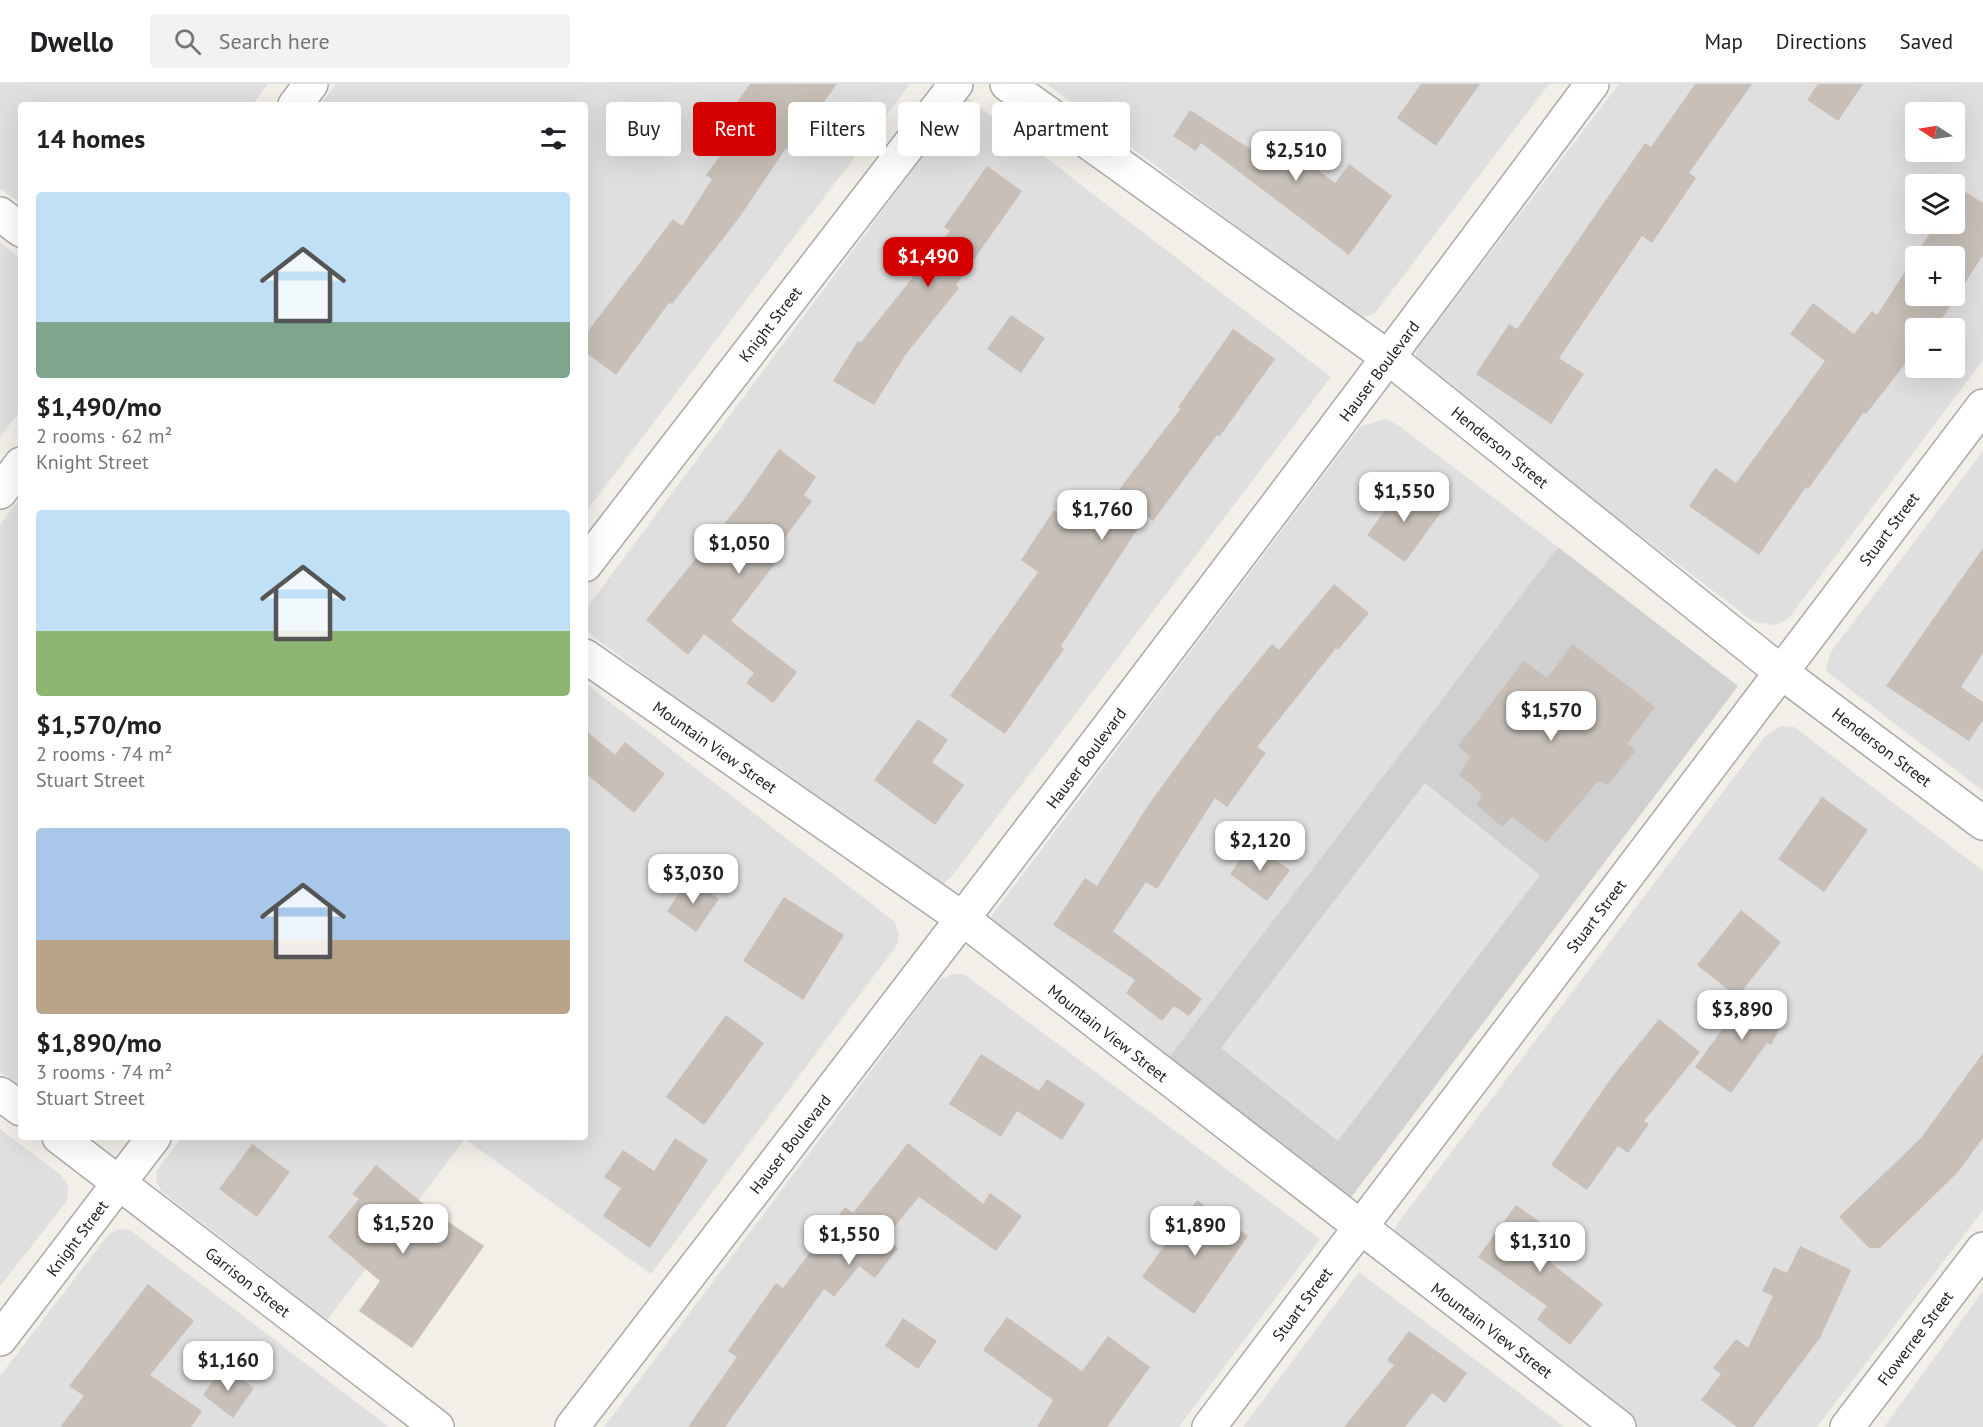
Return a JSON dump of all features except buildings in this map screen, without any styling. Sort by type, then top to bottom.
[{"type":"street","points":[[297,102],[311,84]]},
{"type":"street","name":"Knight Street","points":[[588,561],[956,84]]},
{"type":"street","name":"Henderson Street","points":[[1007,84],[1389,358],[1781,672],[1983,823]]},
{"type":"street","name":"Hauser Boulevard","points":[[572,1427],[963,919],[1389,358],[1592,84]]},
{"type":"street","points":[[0,214],[18,228]]},
{"type":"street","name":"Stuart Street","points":[[1209,1427],[1983,406]]},
{"type":"street","points":[[0,492],[18,468]]},
{"type":"street","name":"Mountain View Street","points":[[588,658],[963,919],[1359,1228],[1619,1427]]},
{"type":"street","points":[[0,1094],[18,1107]]},
{"type":"street","name":"Garrison Street","points":[[63,1140],[437,1427]]},
{"type":"street","name":"Knight Street","points":[[0,1340],[152,1140]]},
{"type":"street","name":"Flowerree Street","points":[[1847,1427],[1981,1254]]},
{"type":"shaded area","points":[[0,84],[268,84],[254,102],[18,102],[18,202],[0,188]]},
{"type":"shaded area","points":[[336,84],[910,84],[886,116],[886,102],[788,102],[788,156],[855,156],[588,509],[588,102],[322,102]]},
{"type":"shaded area","points":[[1047,84],[1549,84],[1375,313],[1363,318],[1356,316],[1130,146],[1130,102],[1071,102]]},
{"type":"shaded area","points":[[1619,84],[1983,84],[1983,360],[1788,619],[1775,625],[1754,622],[1420,368],[1416,352]]},
{"type":"shaded area","points":[[967,97],[974,102],[963,102]]},
{"type":"shaded area","points":[[980,107],[992,116],[992,156],[1044,156],[1331,377],[953,875],[942,885],[927,885],[588,631],[588,606],[923,156],[980,156]]},
{"type":"shaded area","points":[[0,243],[18,257],[18,414],[0,437]]},
{"type":"shaded area","points":[[1385,419],[1398,425],[1558,547],[1163,1065],[990,927],[992,915],[1360,427]]},
{"type":"shaded area","points":[[1983,451],[1983,791],[1826,671],[1830,653]]},
{"type":"shaded area","points":[[18,501],[18,1085],[0,1072],[0,525]]},
{"type":"shaded area","points":[[1558,547],[1738,686],[1349,1200],[1163,1065]]},
{"type":"shaded area","points":[[588,685],[895,922],[899,934],[897,945],[651,1274],[466,1140],[588,1140]]},
{"type":"shaded area","points":[[1781,726],[1794,727],[1983,871],[1983,1210],[1817,1427],[1638,1427],[1390,1238],[1398,1223],[1765,736]]},
{"type":"shaded area","points":[[1425,783],[1540,875],[1338,1141],[1221,1048]]},
{"type":"shaded area","points":[[953,974],[964,974],[1320,1239],[1179,1427],[604,1427],[939,980]]},
{"type":"shaded area","points":[[0,1129],[61,1175],[68,1185],[67,1201],[0,1286]]},
{"type":"shaded area","points":[[180,1140],[464,1140],[327,1320],[161,1191],[156,1180],[157,1170]]},
{"type":"shaded area","points":[[119,1229],[130,1230],[389,1427],[0,1427],[0,1376],[109,1234]]},
{"type":"shaded area","points":[[1359,1272],[1564,1427],[1243,1427]]},
{"type":"shaded area","points":[[1983,1291],[1983,1427],[1884,1427]]}]
